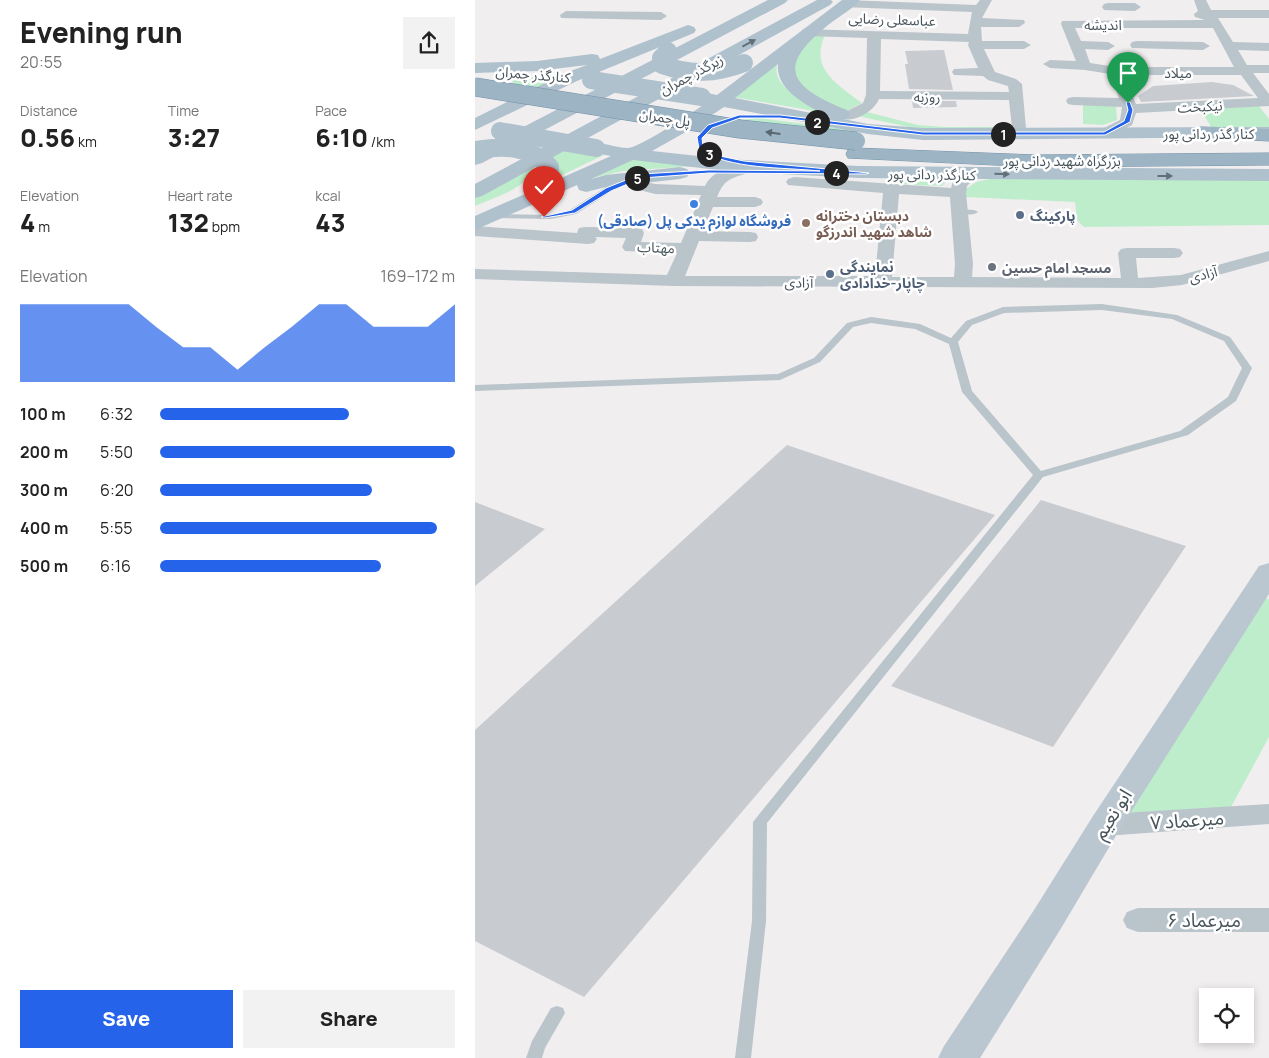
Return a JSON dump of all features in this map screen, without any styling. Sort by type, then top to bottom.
[{"type":"highway","name":"پل چمران","points":[[475,87],[750,130],[860,141]]},
{"type":"highway","name":"پل چمران","points":[[475,99],[729,140],[860,141]]},
{"type":"highway","points":[[1201,133],[1269,134]]},
{"type":"highway","name":"بزرگراه شهید ردانی پور","points":[[860,141],[1030,148],[1269,147]]},
{"type":"highway","name":"بزرگراه شهید ردانی پور","points":[[860,141],[1036,161],[1269,159]]},
{"type":"main road","points":[[475,70],[537,66],[594,59],[665,46],[758,0]]},
{"type":"main road","points":[[475,126],[571,78],[665,46],[763,0]]},
{"type":"main road","name":"زیرگذر چمران","points":[[475,159],[780,0]]},
{"type":"main road","name":"زیرگذر چمران","points":[[475,192],[828,0]]},
{"type":"main road","points":[[480,218],[630,154],[671,133],[721,101],[849,2]]},
{"type":"main road","points":[[665,46],[661,58],[662,65],[686,72],[705,74],[726,71],[825,20]]},
{"type":"main road","points":[[807,33],[787,62],[787,74],[793,85],[821,106],[848,116],[923,134]]},
{"type":"main road","points":[[475,70],[506,82],[508,88],[497,99],[475,108]]},
{"type":"main road","name":"کنارگذر چمران","points":[[475,70],[571,78],[589,83]]},
{"type":"main road","points":[[533,97],[589,83],[658,90],[684,98],[692,113],[688,123]]},
{"type":"main road","name":"کنار گذر ردانی پور","points":[[658,90],[721,101],[860,141],[923,134],[1201,133]]},
{"type":"main road","points":[[504,129],[507,115],[515,106]]},
{"type":"main road","points":[[860,141],[780,116],[758,116],[726,120],[710,127],[699,137],[701,148],[713,156],[736,161],[866,173]]},
{"type":"main road","points":[[475,126],[504,129],[561,142],[598,146],[671,133]]},
{"type":"main road","name":"کنارگذر ردانی پور","points":[[598,146],[630,154],[731,166],[866,173],[960,181],[1269,175]]},
{"type":"main road","points":[[475,150],[506,148],[534,154],[545,160],[550,167],[549,176],[537,186],[480,218]]},
{"type":"main road","points":[[480,218],[606,181],[641,176],[708,187],[739,171],[866,173]]},
{"type":"main road","name":"ابو نعیم","points":[[958,1058],[1047,920],[1105,825],[1265,583]]},
{"type":"street","points":[[603,16],[612,0]]},
{"type":"street","points":[[1200,0],[1206,14],[1218,26],[1228,46],[1269,102]]},
{"type":"street","points":[[849,2],[983,4],[975,22],[974,42],[991,77],[1009,80],[1015,84],[1019,128]]},
{"type":"street","points":[[1115,4],[1135,7]]},
{"type":"street","points":[[1174,13],[1269,14]]},
{"type":"street","points":[[566,15],[661,16]]},
{"type":"street","name":"اندیشه","points":[[1085,66],[1067,24],[1083,20],[1128,24],[1239,28]]},
{"type":"street","points":[[975,22],[1019,23]]},
{"type":"street","points":[[1128,24],[1148,71]]},
{"type":"street","name":"عباسعلی رضایی","points":[[807,33],[874,34],[1024,45]]},
{"type":"street","points":[[848,116],[869,106],[873,95],[874,34]]},
{"type":"street","points":[[1076,45],[1108,46]]},
{"type":"street","points":[[1137,45],[1203,46]]},
{"type":"street","points":[[1228,46],[1269,47]]},
{"type":"street","points":[[1049,64],[1085,66],[1116,71],[1124,97],[1129,106],[1127,122],[1105,133]]},
{"type":"street","name":"میلاد","points":[[1116,71],[1245,71],[1247,69],[1269,69]]},
{"type":"street","points":[[959,72],[987,72]]},
{"type":"street","name":"روزبه","points":[[873,95],[1016,96]]},
{"type":"street","points":[[1073,101],[1129,106]]},
{"type":"street","name":"نیکبخت","points":[[1129,106],[1171,114],[1269,102]]},
{"type":"street","points":[[793,182],[891,189],[960,181],[967,212],[962,283]]},
{"type":"street","points":[[674,280],[690,242],[708,187],[755,202]]},
{"type":"street","points":[[883,283],[891,189]]},
{"type":"street","name":"مهتاب","points":[[475,231],[586,236],[636,233],[631,247],[690,242]]},
{"type":"street","points":[[690,242],[750,237]]},
{"type":"street","points":[[1130,283],[1127,253],[1174,253]]},
{"type":"street","name":"آزادی","points":[[475,274],[674,280],[883,283],[1130,283],[1181,280],[1267,260]]},
{"type":"street","name":"میرعماد ۷","points":[[1105,825],[1269,814]]},
{"type":"street","name":"میرعماد ۶","points":[[1138,920],[1269,920]]},
{"type":"lane","points":[[743,1058],[759,921],[760,822],[1039,475],[1184,433],[1232,399],[1247,368],[1227,339],[1174,317],[1102,307],[1003,310],[969,323],[953,342]]},
{"type":"lane","points":[[475,388],[780,376],[817,360],[850,325],[871,320],[917,326],[953,342]]},
{"type":"lane","points":[[953,342],[967,392],[1039,475]]},
{"type":"lane","points":[[534,1058],[538,1046],[557,1014]]},
{"type":"green space","points":[[811,34],[825,35],[821,47],[821,57],[823,67],[828,75],[862,103],[846,111],[810,93],[796,78],[793,70],[794,61]]},
{"type":"green space","points":[[777,62],[777,74],[784,86],[790,92],[826,113],[733,97]]},
{"type":"green space","points":[[492,72],[556,78],[533,90],[515,88],[515,84],[509,79]]},
{"type":"green space","points":[[1083,103],[1116,105],[1117,120],[1103,125],[1083,124]]},
{"type":"green space","points":[[1259,106],[1269,119],[1269,127],[1212,128],[1200,109]]},
{"type":"green space","points":[[867,112],[918,125],[1009,127],[1011,130],[932,130],[862,117],[861,113]]},
{"type":"green space","points":[[759,118],[854,130],[851,134],[730,121]]},
{"type":"green space","points":[[565,149],[604,155],[560,176],[554,174],[551,157]]},
{"type":"green space","points":[[630,158],[695,166],[623,171],[579,181]]},
{"type":"green space","points":[[535,163],[532,172],[520,185],[475,206],[475,197]]},
{"type":"green space","points":[[883,176],[942,176],[945,183],[942,186],[901,184],[887,180]]},
{"type":"green space","points":[[994,178],[1269,178],[1269,225],[1084,227],[1077,220],[1075,202],[966,197],[966,189],[976,182]]},
{"type":"green space","points":[[1265,599],[1269,599],[1269,737],[1231,807],[1124,813]]},
{"type":"building","points":[[944,50],[953,90],[909,89],[905,64],[908,64],[905,51]]},
{"type":"building","points":[[1212,82],[1233,85],[1254,96],[1141,102],[1138,96],[1153,86]]},
{"type":"building","points":[[912,101],[956,101],[957,107],[913,108]]},
{"type":"building","points":[[787,445],[995,515],[584,997],[475,941],[475,730]]},
{"type":"building","points":[[1041,500],[1186,546],[1053,747],[891,686]]},
{"type":"building","points":[[475,502],[545,529],[475,586]]},
{"type":"place","name":"فروشگاه لوازم یدکی پل (صادقی)","points":[[694,204]]},
{"type":"place","name":"پارکینگ","points":[[1020,215]]},
{"type":"place","name":"دبستان دخترانه شاهد شهید اندرزگو","points":[[806,223]]},
{"type":"place","name":"مسجد امام حسین","points":[[992,267]]},
{"type":"place","name":"نمایندگی چاپار-خدادادی","points":[[830,274]]},
{"type":"route","points":[[544,217],[573,212],[609,190],[641,176],[709,171],[866,173],[744,162],[713,156],[701,148],[699,137],[710,127],[739,117],[780,116],[923,134],[1105,133],[1127,122],[1130,110],[1128,103]]}]
